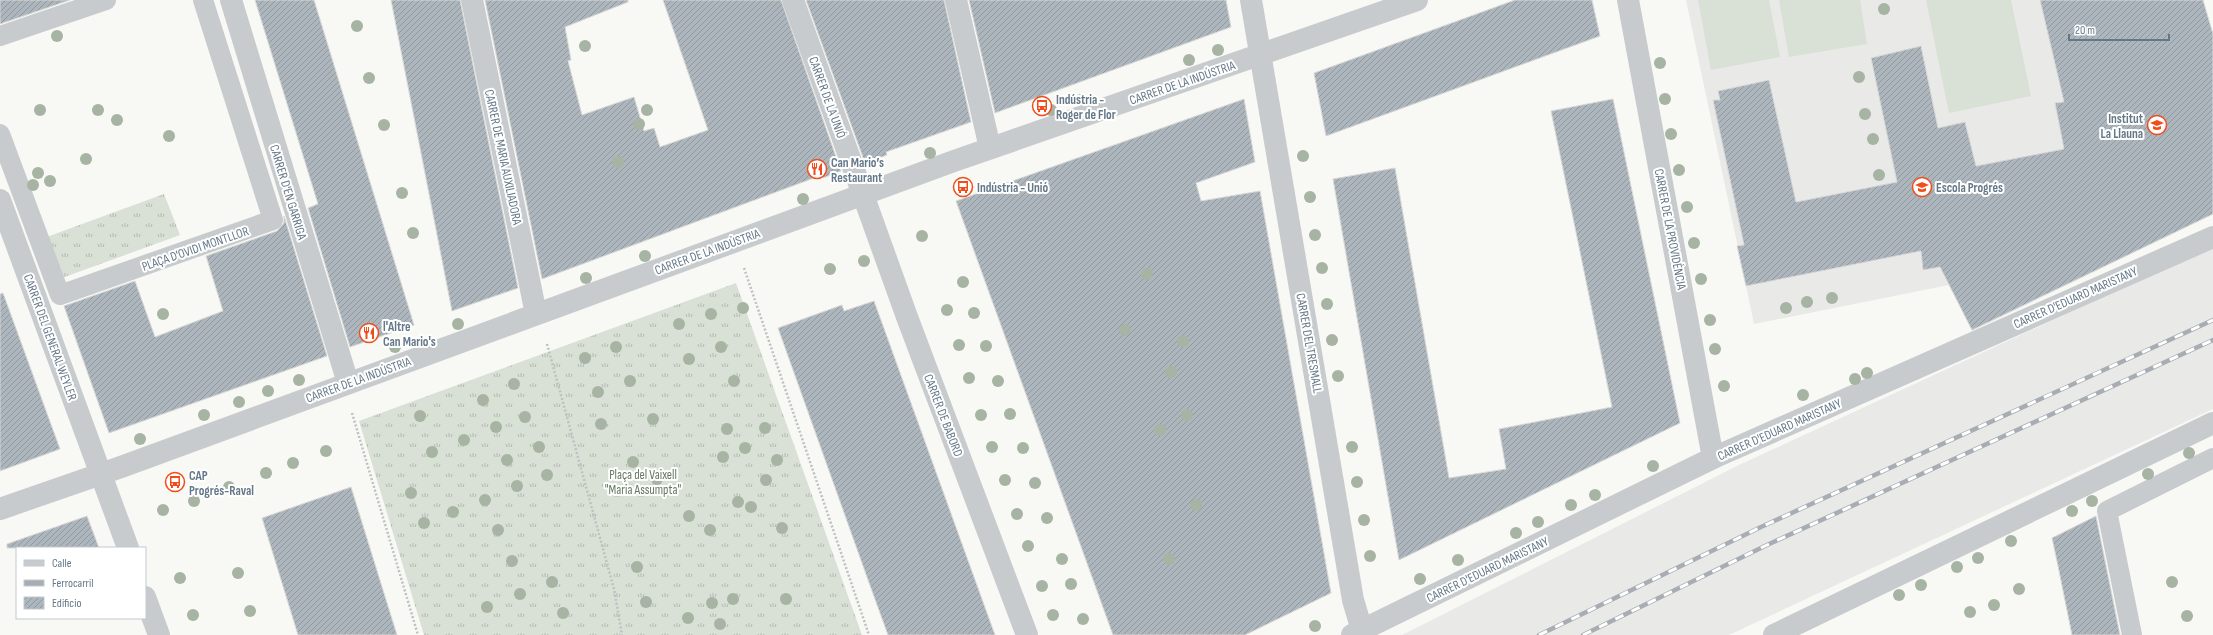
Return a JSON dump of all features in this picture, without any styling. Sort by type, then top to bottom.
[{"type":"street","points":[[0,36],[106,0]]},
{"type":"street","name":"PLAÇA D'OVIDI MONTLLOR","points":[[0,134],[60,295],[273,220],[203,0]]},
{"type":"street","name":"CARRER D'EN GARRIGA","points":[[231,0],[348,383]]},
{"type":"street","name":"CARRER DE MARIA AUXILIADORA","points":[[472,0],[536,314]]},
{"type":"street","name":"CARRER DE LA UNIÓ","points":[[792,0],[863,194]]},
{"type":"street","points":[[956,0],[990,148]]},
{"type":"street","name":"CARRER DEL TRESMALL","points":[[1251,0],[1353,600],[1357,633]]},
{"type":"street","name":"CARRER DE LA INDÚSTRIA","points":[[0,509],[101,474],[990,148],[1417,0]]},
{"type":"street","name":"CARRER DE LA PROVIDÈNCIA","points":[[1628,0],[1713,458]]},
{"type":"street","name":"CARRER DE BABORD","points":[[863,194],[1027,635]]},
{"type":"street","name":"CARRER DEL GENERAL WEYLER","points":[[0,200],[128,547]]},
{"type":"street","name":"CARRER D'EDUARD MARISTANY","points":[[1357,633],[1713,458],[2213,237]]},
{"type":"street","points":[[1774,635],[2213,423]]},
{"type":"street","points":[[2132,635],[2107,511],[2213,458]]},
{"type":"street","points":[[146,600],[158,635]]},
{"type":"path","points":[[743,264],[869,635]]},
{"type":"path","points":[[539,346],[547,344],[614,589],[622,635]]},
{"type":"path","points":[[350,408],[418,635]]},
{"type":"shaded area","name":"Escola Progrés","points":[[1686,0],[2203,0],[2213,34],[2213,214],[1972,331],[1949,285],[1754,324]]},
{"type":"shaded area","points":[[2213,246],[2213,409],[1729,635],[1402,635],[1739,465]]},
{"type":"green space","points":[[1698,0],[1769,0],[1780,57],[1711,70]]},
{"type":"green space","points":[[1779,0],[1860,0],[1867,44],[1789,57]]},
{"type":"green space","points":[[1926,0],[2011,0],[2031,96],[1949,113]]},
{"type":"green space","points":[[164,194],[180,235],[59,279],[44,238]]},
{"type":"green space","name":"Plaça del Vaixell \"Maria Assumpta\"","points":[[736,283],[862,635],[424,635],[359,421]]},
{"type":"building","points":[[0,0],[70,0],[0,24]]},
{"type":"building","points":[[255,0],[314,0],[414,325],[350,347],[308,208],[318,204]]},
{"type":"building","points":[[391,0],[460,0],[518,288],[452,311]]},
{"type":"building","points":[[485,0],[628,0],[628,2],[565,27],[571,60],[568,61],[582,115],[634,97],[644,131],[654,128],[660,147],[708,130],[663,0],[781,0],[841,171],[823,178],[822,175],[542,279]]},
{"type":"building","points":[[806,0],[944,0],[971,122],[886,152],[887,155],[865,163]]},
{"type":"building","points":[[969,0],[1226,0],[1231,27],[995,113]]},
{"type":"building","points":[[1515,0],[1592,0],[1600,36],[1326,136],[1314,73]]},
{"type":"building","points":[[2040,0],[2203,0],[2213,34],[2213,214],[1972,330],[1940,267],[1923,270],[1921,251],[1746,286],[1737,246],[1744,245],[1713,100],[1720,100],[1718,91],[1769,80],[1796,202],[1897,182],[1871,58],[1921,46],[1938,128],[1965,122],[1976,166],[2064,149],[2055,103],[2064,102]]},
{"type":"building","points":[[1244,99],[1255,162],[1196,183],[1201,201],[1260,191],[1331,593],[1245,635],[1113,635],[956,201]]},
{"type":"building","points":[[1613,99],[1680,423],[1399,560],[1333,179],[1395,168],[1449,478],[1506,469],[1499,429],[1612,407],[1551,111]]},
{"type":"building","points":[[284,216],[327,356],[109,433],[64,306],[135,281],[155,337],[223,311],[206,256],[277,231],[284,223]]},
{"type":"building","points":[[3,293],[60,449],[0,471],[0,294]]},
{"type":"building","points":[[874,301],[995,635],[888,635],[872,591],[778,328],[842,305],[844,311]]},
{"type":"building","points":[[351,487],[397,635],[298,635],[262,518]]},
{"type":"building","points":[[87,516],[99,547],[7,548],[7,544]]},
{"type":"building","points":[[2096,516],[2120,635],[2072,635],[2052,538]]},
{"type":"railway","points":[[1539,635],[1761,527],[2213,320]]},
{"type":"railway","points":[[1583,635],[1767,545],[2213,340]]},
{"type":"place","name":"Indústria - Roger de Flor","points":[[1042,106]]},
{"type":"place","name":"Institut La Llauna","points":[[2157,125]]},
{"type":"place","name":"Can Mario’s Restaurant","points":[[817,169]]},
{"type":"place","name":"Indústria - Unió","points":[[963,187]]},
{"type":"place","name":"Escola Progrés","points":[[1922,187]]},
{"type":"place","name":"l'Altre Can Mario's","points":[[369,333]]},
{"type":"place","name":"CAP Progrés-Raval","points":[[175,482]]}]
